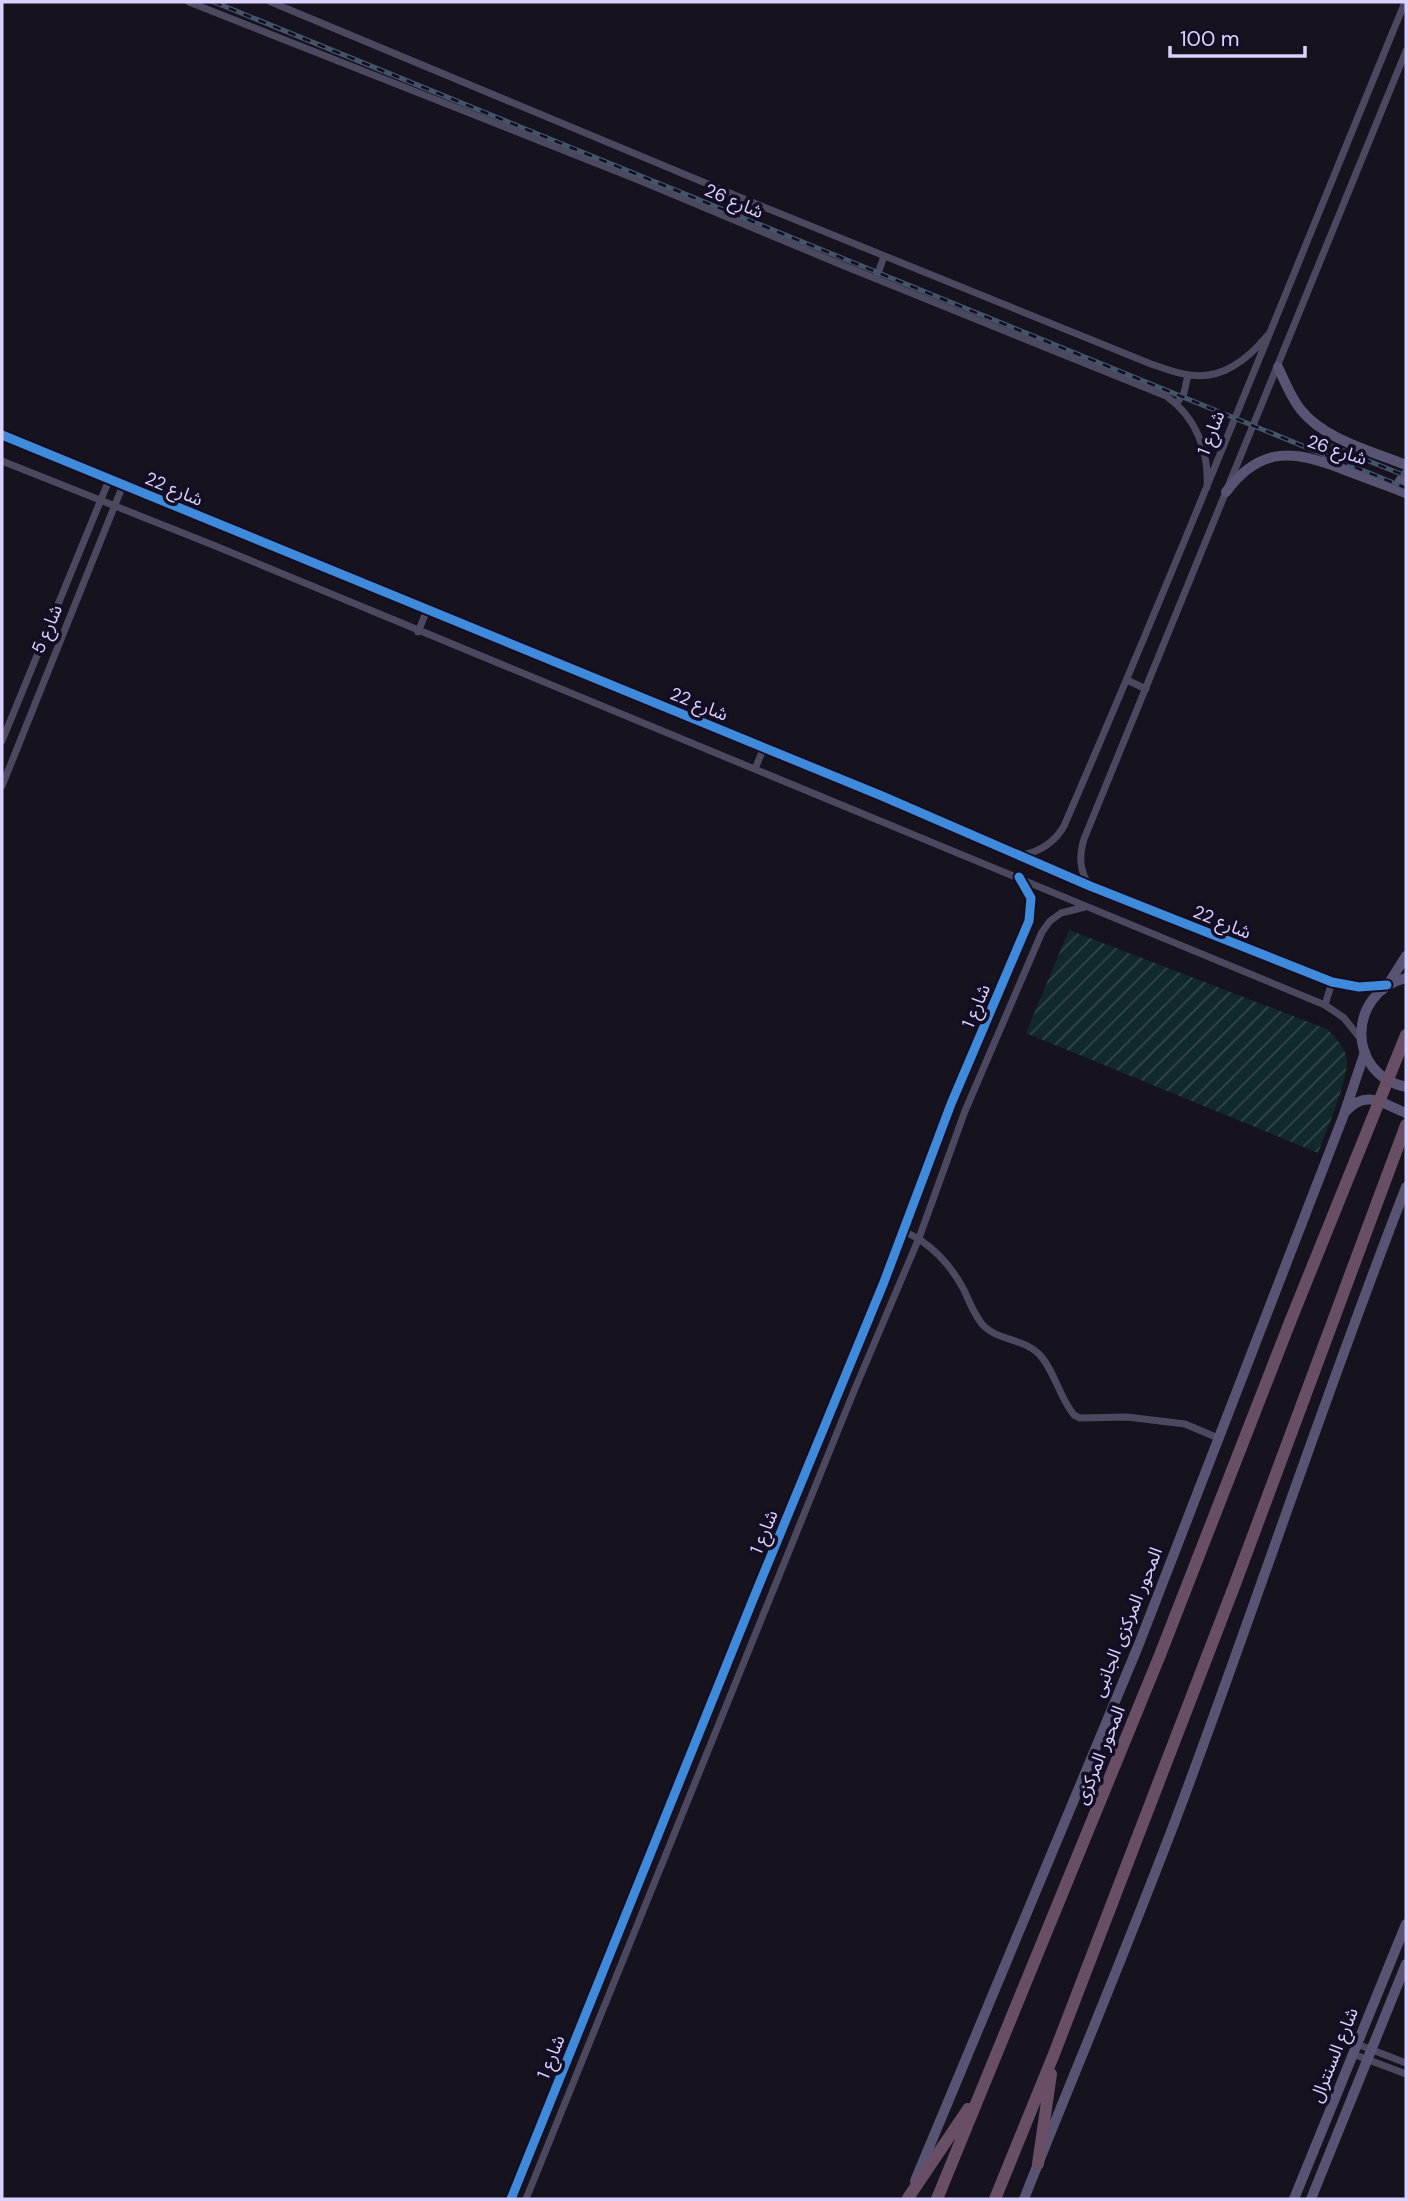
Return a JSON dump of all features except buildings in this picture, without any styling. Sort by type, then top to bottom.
[{"type":"highway","name":"المحور المركزى","points":[[937,2199],[1160,1655],[1406,1035]]},
{"type":"highway","points":[[995,2199],[1054,2054],[1235,1584],[1406,1125]]},
{"type":"highway","points":[[1038,2164],[1054,2054]]},
{"type":"highway","points":[[908,2199],[983,2085]]},
{"type":"main road","name":"شارع 26","points":[[1278,367],[1296,403],[1311,421],[1335,436],[1406,465]]},
{"type":"main road","name":"شارع 26","points":[[1226,492],[1244,471],[1255,464],[1274,456],[1291,454],[1317,459],[1405,492]]},
{"type":"main road","points":[[1405,492],[1400,481],[1406,474]]},
{"type":"main road","name":"المحور المركزى الجانبى","points":[[908,2199],[1139,1644],[1345,1113],[1363,1047],[1362,1024],[1368,1006],[1387,985],[1406,956]]},
{"type":"main road","points":[[1387,985],[1406,978]]},
{"type":"main road","points":[[1363,1047],[1369,1061],[1382,1076],[1406,1087]]},
{"type":"main road","points":[[1345,1113],[1359,1101],[1371,1098],[1406,1113]]},
{"type":"main road","points":[[1024,2199],[1182,1802],[1360,1304],[1406,1187]]},
{"type":"main road","name":"شارع السنترال","points":[[1294,2199],[1406,1924]]},
{"type":"main road","name":"شارع السنترال","points":[[1311,2199],[1406,1964]]},
{"type":"street","name":"شارع 26","points":[[189,2],[636,179],[1166,396],[1177,403],[1191,421],[1201,441],[1207,463],[1207,487]]},
{"type":"street","name":"شارع 26","points":[[271,2],[884,256],[1121,352],[1188,375],[1211,375],[1233,366],[1249,356],[1267,336]]},
{"type":"street","name":"شارع 1","points":[[1022,856],[1047,846],[1060,834],[1127,680],[1405,2]]},
{"type":"street","name":"شارع 1","points":[[1090,886],[1083,875],[1080,862],[1084,839],[1406,51]]},
{"type":"street","points":[[876,279],[884,256]]},
{"type":"street","points":[[1177,403],[1184,394],[1188,375]]},
{"type":"street","name":"شارع 22","points":[[2,435],[764,747],[1090,886],[1332,982],[1359,987],[1387,985]]},
{"type":"street","name":"شارع 22","points":[[2,461],[1325,1005],[1344,1018],[1363,1047]]},
{"type":"street","name":"شارع 5","points":[[2,741],[109,480]]},
{"type":"street","name":"شارع 5","points":[[2,786],[123,485]]},
{"type":"street","points":[[418,632],[427,610]]},
{"type":"street","points":[[1127,680],[1146,689]]},
{"type":"street","points":[[755,769],[764,747]]},
{"type":"street","name":"شارع 1","points":[[512,2199],[903,1231],[951,1104],[1029,921],[1031,898],[1019,877]]},
{"type":"street","name":"شارع 1","points":[[526,2199],[919,1237],[965,1111],[1042,932],[1050,921],[1061,913],[1089,907]]},
{"type":"street","points":[[1325,1005],[1332,982]]},
{"type":"street","points":[[903,1231],[919,1237],[944,1261],[958,1279],[982,1324],[997,1335],[1028,1346],[1039,1354],[1073,1415],[1080,1418],[1127,1417],[1185,1424],[1218,1438]]},
{"type":"street","points":[[663,1824],[676,1830]]},
{"type":"street","points":[[1355,2049],[1406,2074]]},
{"type":"street","points":[[1368,2054],[1406,2063]]},
{"type":"green space","points":[[1069,930],[1327,1029],[1343,1048],[1347,1062],[1340,1094],[1318,1153],[1026,1033]]},
{"type":"railway","points":[[214,2],[1406,488]]},
{"type":"railway","points":[[1319,441],[1406,476]]},
{"type":"cycle path","points":[[2,435],[882,796],[1090,886],[1332,982],[1359,987],[1387,985]]},
{"type":"cycle path","points":[[511,2199],[884,1282],[951,1104],[1029,921],[1031,898],[1019,877]]}]
